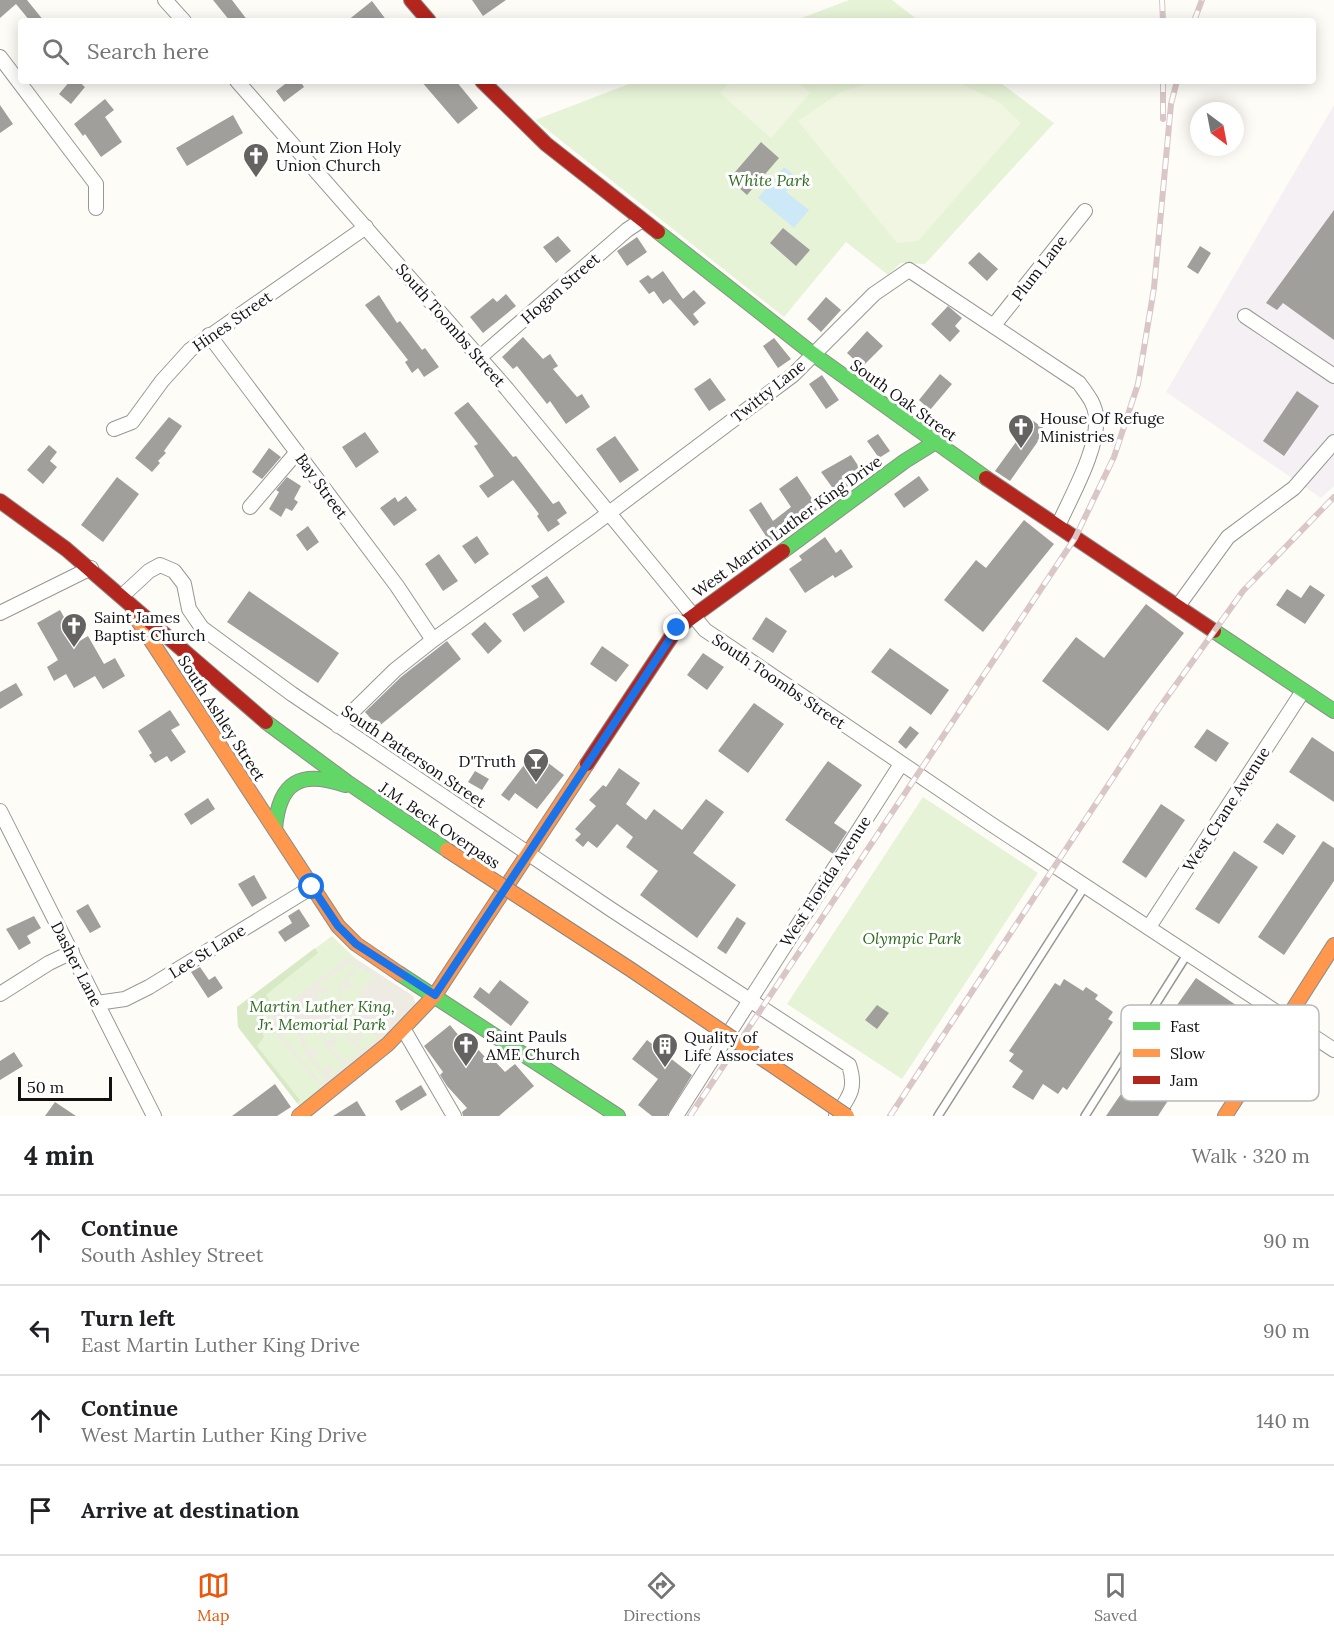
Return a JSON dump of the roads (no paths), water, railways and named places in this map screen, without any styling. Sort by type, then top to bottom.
[{"type":"main road","points":[[411,0],[426,18]]},
{"type":"main road","name":"South Oak Street","points":[[485,84],[528,128],[813,354],[934,443],[1334,711]]},
{"type":"main road","name":"West Martin Luther King Drive","points":[[299,1116],[404,1030],[435,995],[677,628],[934,443]]},
{"type":"main road","points":[[0,501],[45,531],[122,596]]},
{"type":"main road","name":"J.M. Beck Overpass","points":[[122,596],[251,710],[358,790],[630,969],[847,1116]]},
{"type":"main road","name":"South Ashley Street","points":[[122,596],[338,926],[356,944],[618,1116]]},
{"type":"main road","name":"South Ashley Street","points":[[275,829],[278,801],[282,793],[299,780],[307,777],[328,778],[358,790]]},
{"type":"main road","points":[[1295,1005],[1334,945]]},
{"type":"main road","points":[[1225,1116],[1234,1101]]},
{"type":"street","points":[[165,0],[181,18]]},
{"type":"street","points":[[0,57],[18,81]]},
{"type":"street","points":[[20,84],[96,184],[96,208]]},
{"type":"street","name":"South Toombs Street","points":[[240,84],[479,358],[610,512],[692,615],[729,648],[1085,886],[1268,1005]]},
{"type":"street","name":"Plum Lane","points":[[994,325],[1085,211]]},
{"type":"street","name":"Hogan Street","points":[[479,358],[627,230],[642,220]]},
{"type":"street","name":"Hines Street","points":[[114,429],[132,422],[177,362],[209,335],[366,227]]},
{"type":"street","name":"Twitty Lane","points":[[338,726],[395,670],[433,640],[610,512],[793,375],[874,294],[909,270],[1079,383],[1094,407],[1095,431],[1088,457],[1058,526]]},
{"type":"street","points":[[1245,316],[1334,376]]},
{"type":"street","name":"Bay Street","points":[[209,335],[397,586],[433,640]]},
{"type":"street","points":[[1178,606],[1228,537],[1294,488],[1334,442]]},
{"type":"street","points":[[250,507],[297,452]]},
{"type":"street","name":"South Patterson Street","points":[[122,596],[149,571],[160,565],[174,571],[184,584],[189,609],[202,628],[338,726],[527,854],[849,1065],[854,1080],[850,1095],[836,1116]]},
{"type":"street","points":[[0,613],[91,568]]},
{"type":"street","name":"West Crane Avenue","points":[[1149,927],[1303,691]]},
{"type":"street","name":"West Florida Avenue","points":[[676,1116],[902,764]]},
{"type":"street","name":"Dasher Lane","points":[[0,811],[154,1116]]},
{"type":"street","name":"Lee St Lane","points":[[97,1003],[124,999],[149,987],[312,887]]},
{"type":"street","points":[[0,994],[72,952]]},
{"type":"street","points":[[404,1030],[454,1116]]},
{"type":"street","name":"South Toombs Street","points":[[1319,1039],[1334,1050]]},
{"type":"lane","points":[[938,1116],[1085,886]]},
{"type":"lane","points":[[1155,1005],[1188,953]]},
{"type":"lane","points":[[1085,1116],[1121,1059]]},
{"type":"water","points":[[784,167],[797,178],[786,192],[809,210],[794,228],[758,198]]},
{"type":"railway","points":[[1162,0],[1163,18]]},
{"type":"railway","points":[[1195,18],[1202,0]]},
{"type":"railway","points":[[1163,84],[1163,119]]},
{"type":"railway","points":[[690,1116],[1075,538],[1114,457],[1138,384],[1154,288],[1171,104],[1176,84]]},
{"type":"railway","points":[[890,1116],[1157,711],[1243,591],[1334,497]]},
{"type":"place","name":"Mount Zion Holy Union Church","points":[[256,179]]},
{"type":"place","name":"House Of Refuge Ministries","points":[[1021,450]]},
{"type":"place","name":"Saint James Baptist Church","points":[[74,649]]},
{"type":"place","name":"D'Truth","points":[[536,784]]},
{"type":"place","name":"Saint Pauls AME Church","points":[[466,1068]]},
{"type":"place","name":"Quality of Life Associates","points":[[665,1069]]},
{"type":"park label","name":"White Park","points":[[769,180]]},
{"type":"park label","name":"Olympic Park","points":[[912,938]]},
{"type":"park label","name":"Martin Luther King, Jr. Memorial Park","points":[[322,1015]]}]
